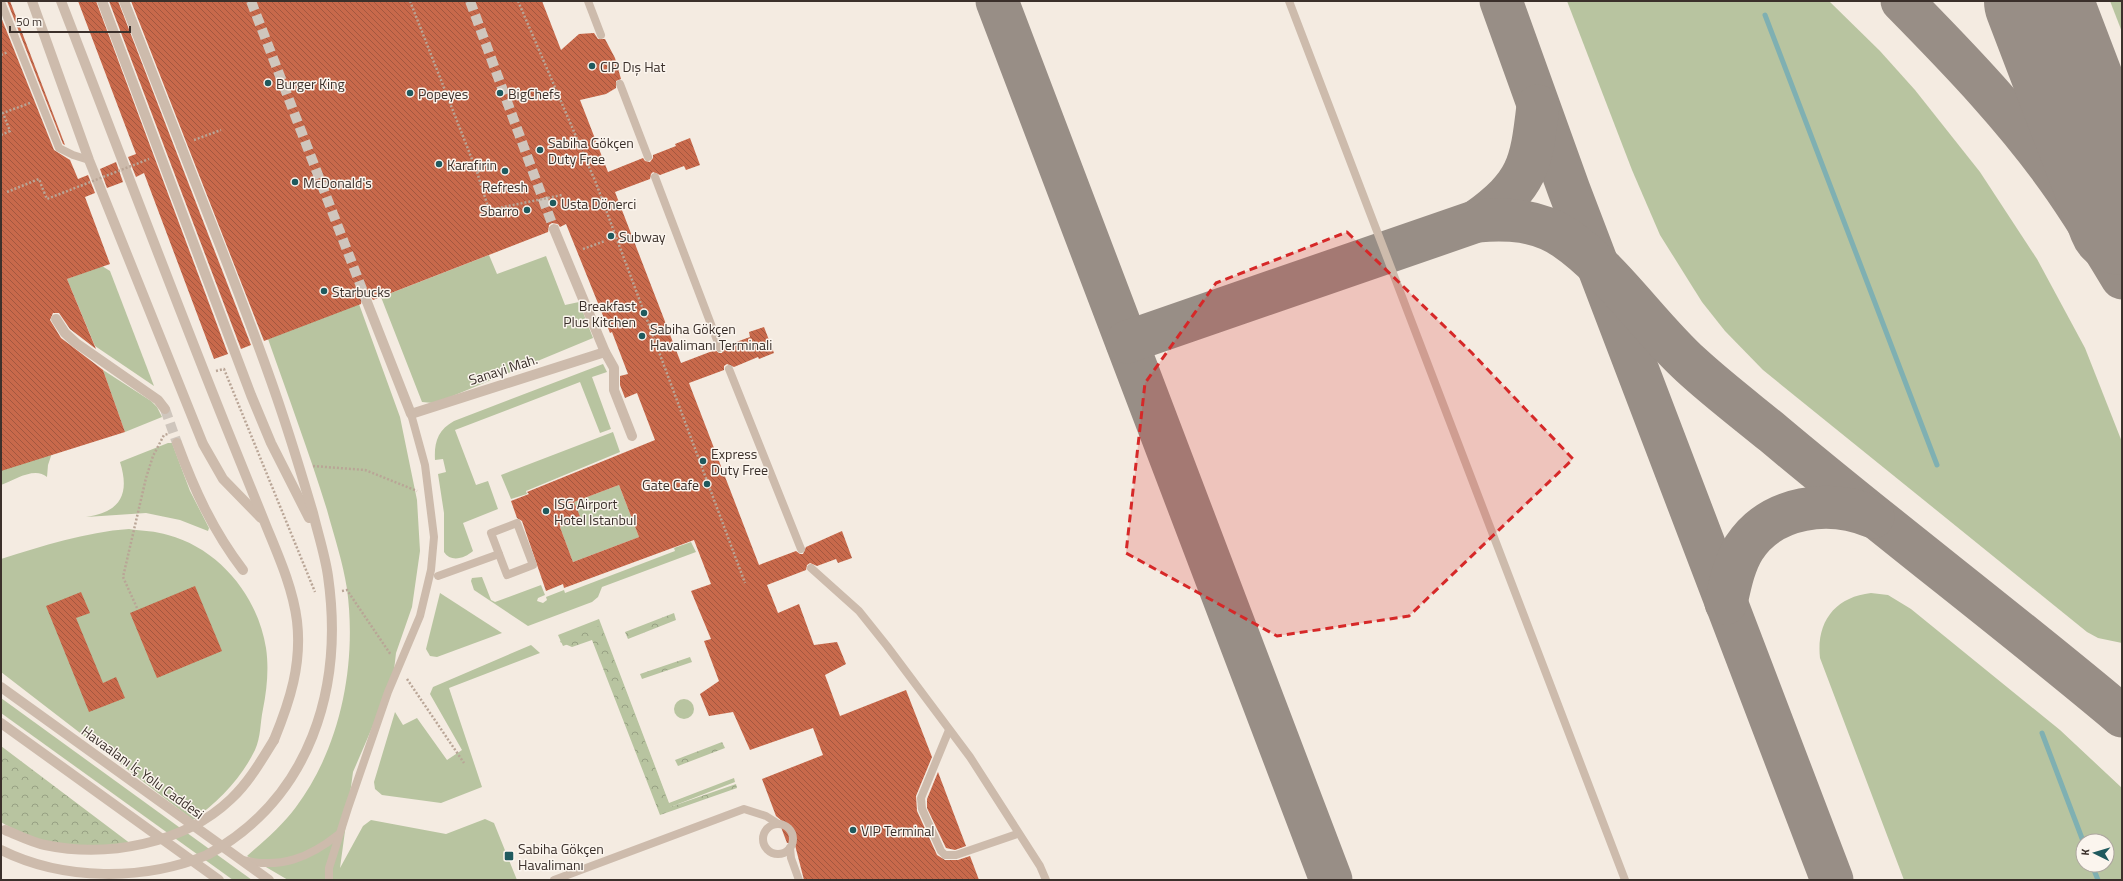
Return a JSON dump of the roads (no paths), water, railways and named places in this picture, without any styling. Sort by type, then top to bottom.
[{"type":"street","points":[[32,1],[89,160],[203,444],[223,479],[265,522]]},
{"type":"street","points":[[3,829],[44,844],[83,849],[120,848],[165,838],[203,819],[230,800],[258,766],[274,740],[294,687],[299,641],[297,619],[290,588],[61,1]]},
{"type":"street","points":[[102,1],[254,402],[278,457],[320,538]]},
{"type":"street","points":[[1,850],[25,862],[50,871],[92,878],[131,878],[157,874],[192,862],[230,841],[254,822],[281,792],[296,770],[319,721],[326,696],[332,646],[332,619],[328,575],[320,538],[298,461],[264,360],[124,1]]},
{"type":"street","points":[[554,229],[605,352],[614,368],[614,390],[632,436]]},
{"type":"street","points":[[367,302],[411,414]]},
{"type":"street","points":[[56,319],[76,343],[158,400],[165,409]]},
{"type":"street","name":"Sanayi Mah.","points":[[411,414],[605,352]]},
{"type":"street","points":[[177,443],[192,483],[207,514],[228,549],[243,570]]},
{"type":"street","name":"Havaalanı İç Yolu Caddesi","points":[[1,687],[269,880]]},
{"type":"street","points":[[1,723],[219,880]]},
{"type":"lane","points":[[588,1],[601,35]]},
{"type":"lane","points":[[1289,1],[1625,880]]},
{"type":"lane","points":[[1,2],[59,148],[73,155],[89,160]]},
{"type":"lane","points":[[620,84],[648,157]]},
{"type":"lane","points":[[655,177],[720,348]]},
{"type":"lane","points":[[729,369],[801,549]]},
{"type":"lane","points":[[329,880],[329,868],[339,834],[388,692],[420,616],[431,570],[434,537],[429,496],[425,465],[411,414]]},
{"type":"lane","points":[[517,523],[533,565],[507,575],[499,554],[491,533],[517,523]]},
{"type":"lane","points":[[438,576],[499,554]]},
{"type":"lane","points":[[811,568],[859,611],[919,688],[970,757],[1012,822],[1017,834],[1040,866],[1046,880]]},
{"type":"lane","points":[[949,730],[921,798],[922,810],[941,851],[945,855],[956,855],[1017,834]]},
{"type":"lane","points":[[554,880],[744,809],[766,816],[777,823],[784,824],[790,828],[793,841],[790,848],[791,858],[799,880]]},
{"type":"lane","points":[[777,823],[767,827],[763,832],[764,845],[767,850],[780,854],[790,848]]},
{"type":"lane","points":[[240,859],[261,864],[291,861],[320,849],[339,834]]},
{"type":"waterway","points":[[1765,15],[1937,465]]},
{"type":"waterway","points":[[2042,733],[2080,833]]},
{"type":"waterway","points":[[2095,873],[2098,880]]},
{"type":"tunnel","points":[[251,1],[367,302]]},
{"type":"tunnel","points":[[470,1],[554,229]]},
{"type":"tunnel","points":[[165,409],[177,443]]},
{"type":"place","name":"CIP Dış Hat","points":[[592,66]]},
{"type":"place","name":"Burger King","points":[[268,83]]},
{"type":"place","name":"Popeyes","points":[[410,93]]},
{"type":"place","name":"BigChefs","points":[[500,93]]},
{"type":"place","name":"Sabiha Gökçen Duty Free","points":[[540,150]]},
{"type":"place","name":"Karafirin","points":[[439,164]]},
{"type":"place","name":"Refresh","points":[[505,171]]},
{"type":"place","name":"McDonald's","points":[[295,182]]},
{"type":"place","name":"Usta Dönerci","points":[[553,203]]},
{"type":"place","name":"Sbarro","points":[[527,210]]},
{"type":"place","name":"Subway","points":[[611,236]]},
{"type":"place","name":"Starbucks","points":[[324,291]]},
{"type":"place","name":"Breakfast Plus Kitchen","points":[[644,313]]},
{"type":"place","name":"Sabiha Gökçen Havalimanı Terminali","points":[[642,336]]},
{"type":"place","name":"Express Duty Free","points":[[703,461]]},
{"type":"place","name":"Gate Cafe","points":[[707,484]]},
{"type":"place","name":"ISG Airport Hotel Istanbul","points":[[546,511]]},
{"type":"place","name":"VIP Terminal","points":[[853,830]]},
{"type":"place","name":"Sabiha Gökçen Havalimanı","points":[[509,856]]}]
